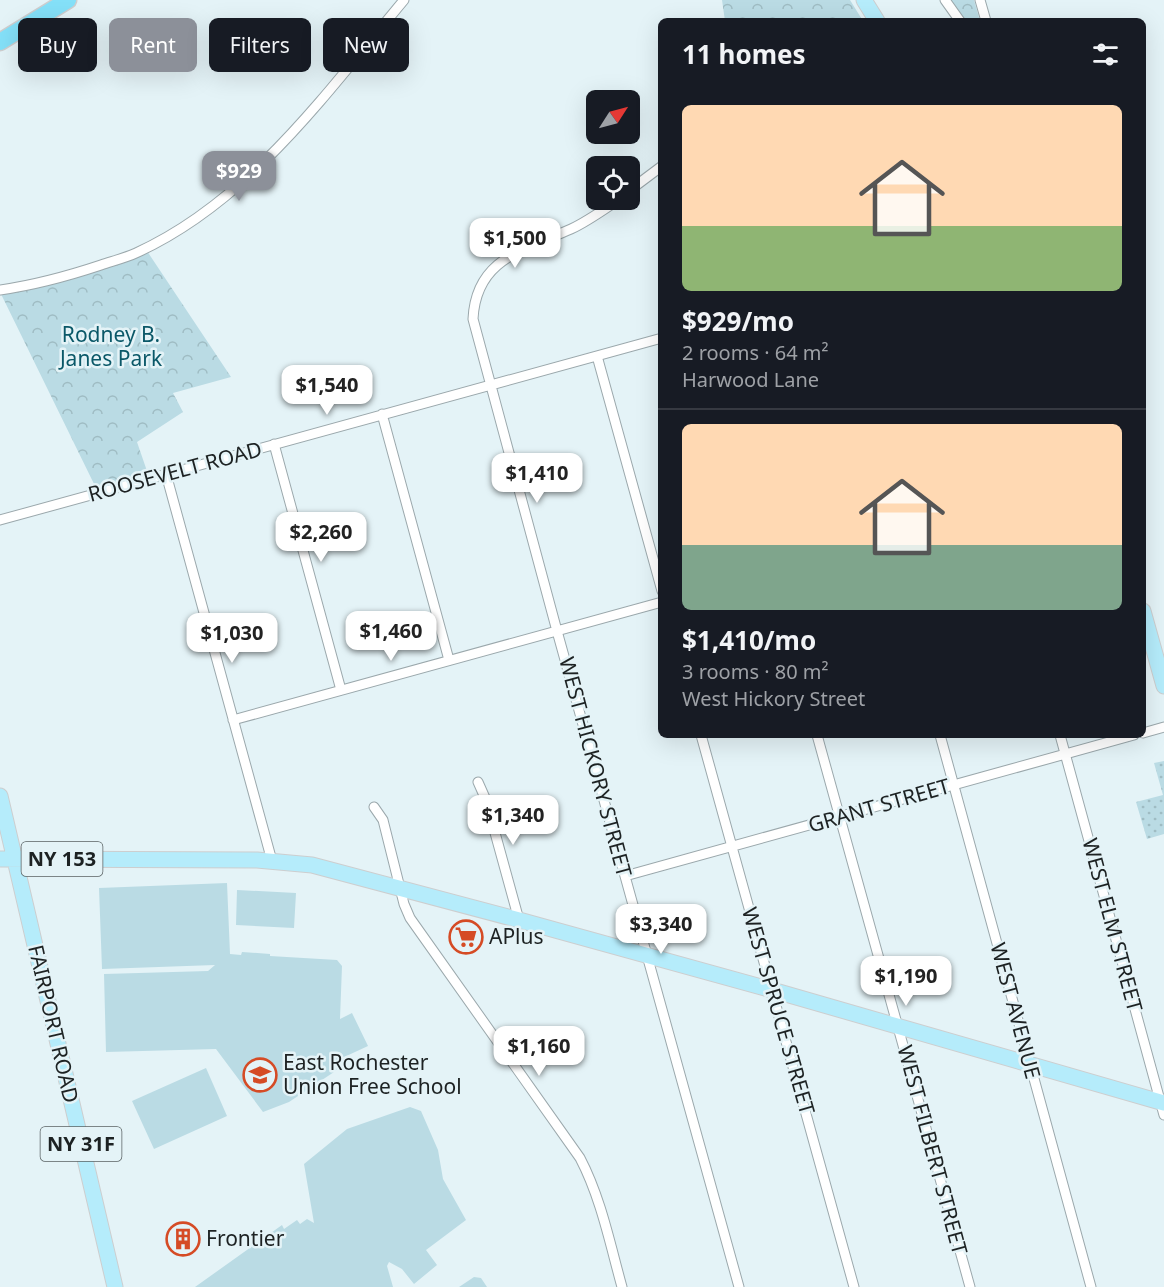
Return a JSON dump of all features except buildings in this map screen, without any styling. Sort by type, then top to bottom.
[{"type":"highway","points":[[0,42],[68,0]]},
{"type":"main road","points":[[864,0],[875,18]]},
{"type":"main road","points":[[1146,622],[1164,686]]},
{"type":"main road","name":"FAIRPORT ROAD","points":[[0,796],[7,859],[115,1287]]},
{"type":"main road","name":"NY 153","points":[[7,859],[272,861],[312,865],[772,990],[1029,1064],[1163,1106]]},
{"type":"street","points":[[0,290],[79,273],[135,254],[205,212],[243,182],[314,108],[404,0]]},
{"type":"street","points":[[945,0],[958,18]]},
{"type":"street","points":[[980,0],[985,18]]},
{"type":"street","points":[[640,182],[658,169]]},
{"type":"street","name":"WEST HICKORY STREET","points":[[604,210],[574,227],[509,257],[496,266],[486,276],[475,298],[473,319],[739,1287]]},
{"type":"street","name":"ROOSEVELT ROAD","points":[[0,520],[658,339]]},
{"type":"street","points":[[597,356],[658,577]]},
{"type":"street","points":[[382,414],[449,660]]},
{"type":"street","points":[[274,444],[341,690]]},
{"type":"street","points":[[166,474],[272,861]]},
{"type":"street","points":[[233,720],[658,603]]},
{"type":"street","points":[[1146,732],[1164,727]]},
{"type":"street","name":"WEST SPRUCE STREET","points":[[702,738],[854,1287]]},
{"type":"street","name":"WEST FILBERT STREET","points":[[819,738],[970,1287]]},
{"type":"street","name":"WEST AVENUE","points":[[941,738],[1091,1287]]},
{"type":"street","name":"WEST ELM STREET","points":[[1061,738],[1163,1106]]},
{"type":"street","name":"GRANT STREET","points":[[625,876],[1123,738]]},
{"type":"street","points":[[478,782],[486,800],[519,920]]},
{"type":"street","points":[[374,807],[383,820],[404,904],[410,918],[586,1169],[597,1198],[622,1287]]},
{"type":"green space","points":[[722,0],[850,0],[861,18],[725,18]]},
{"type":"green space","points":[[949,0],[974,0],[979,18],[963,18]]},
{"type":"green space","name":"Rodney B. Janes Park","points":[[147,251],[231,377],[173,393],[183,412],[137,442],[148,474],[96,488],[1,294],[76,278]]},
{"type":"green space","points":[[1164,761],[1164,834],[1147,839],[1136,802],[1163,795],[1154,763]]},
{"type":"green space","points":[[227,883],[230,954],[241,955],[242,952],[337,960],[342,966],[340,1019],[352,1013],[368,1046],[342,1058],[339,1054],[338,1068],[334,1072],[289,1102],[263,1112],[216,1049],[106,1052],[104,974],[208,971],[215,965],[102,969],[99,888]]},
{"type":"green space","points":[[237,890],[296,893],[294,928],[236,925]]},
{"type":"green space","points":[[206,1068],[227,1116],[154,1149],[132,1101]]},
{"type":"green space","points":[[410,1107],[421,1111],[438,1150],[443,1179],[466,1220],[426,1250],[437,1265],[414,1284],[402,1269],[389,1262],[387,1266],[393,1287],[195,1287],[282,1225],[284,1229],[297,1220],[300,1224],[307,1219],[314,1223],[304,1164],[347,1129]]},
{"type":"green space","points":[[474,1277],[481,1278],[487,1287],[459,1287]]},
{"type":"place","name":"APlus","points":[[466,937]]},
{"type":"place","name":"East Rochester Union Free School","points":[[260,1075]]},
{"type":"place","name":"Frontier","points":[[183,1239]]}]
